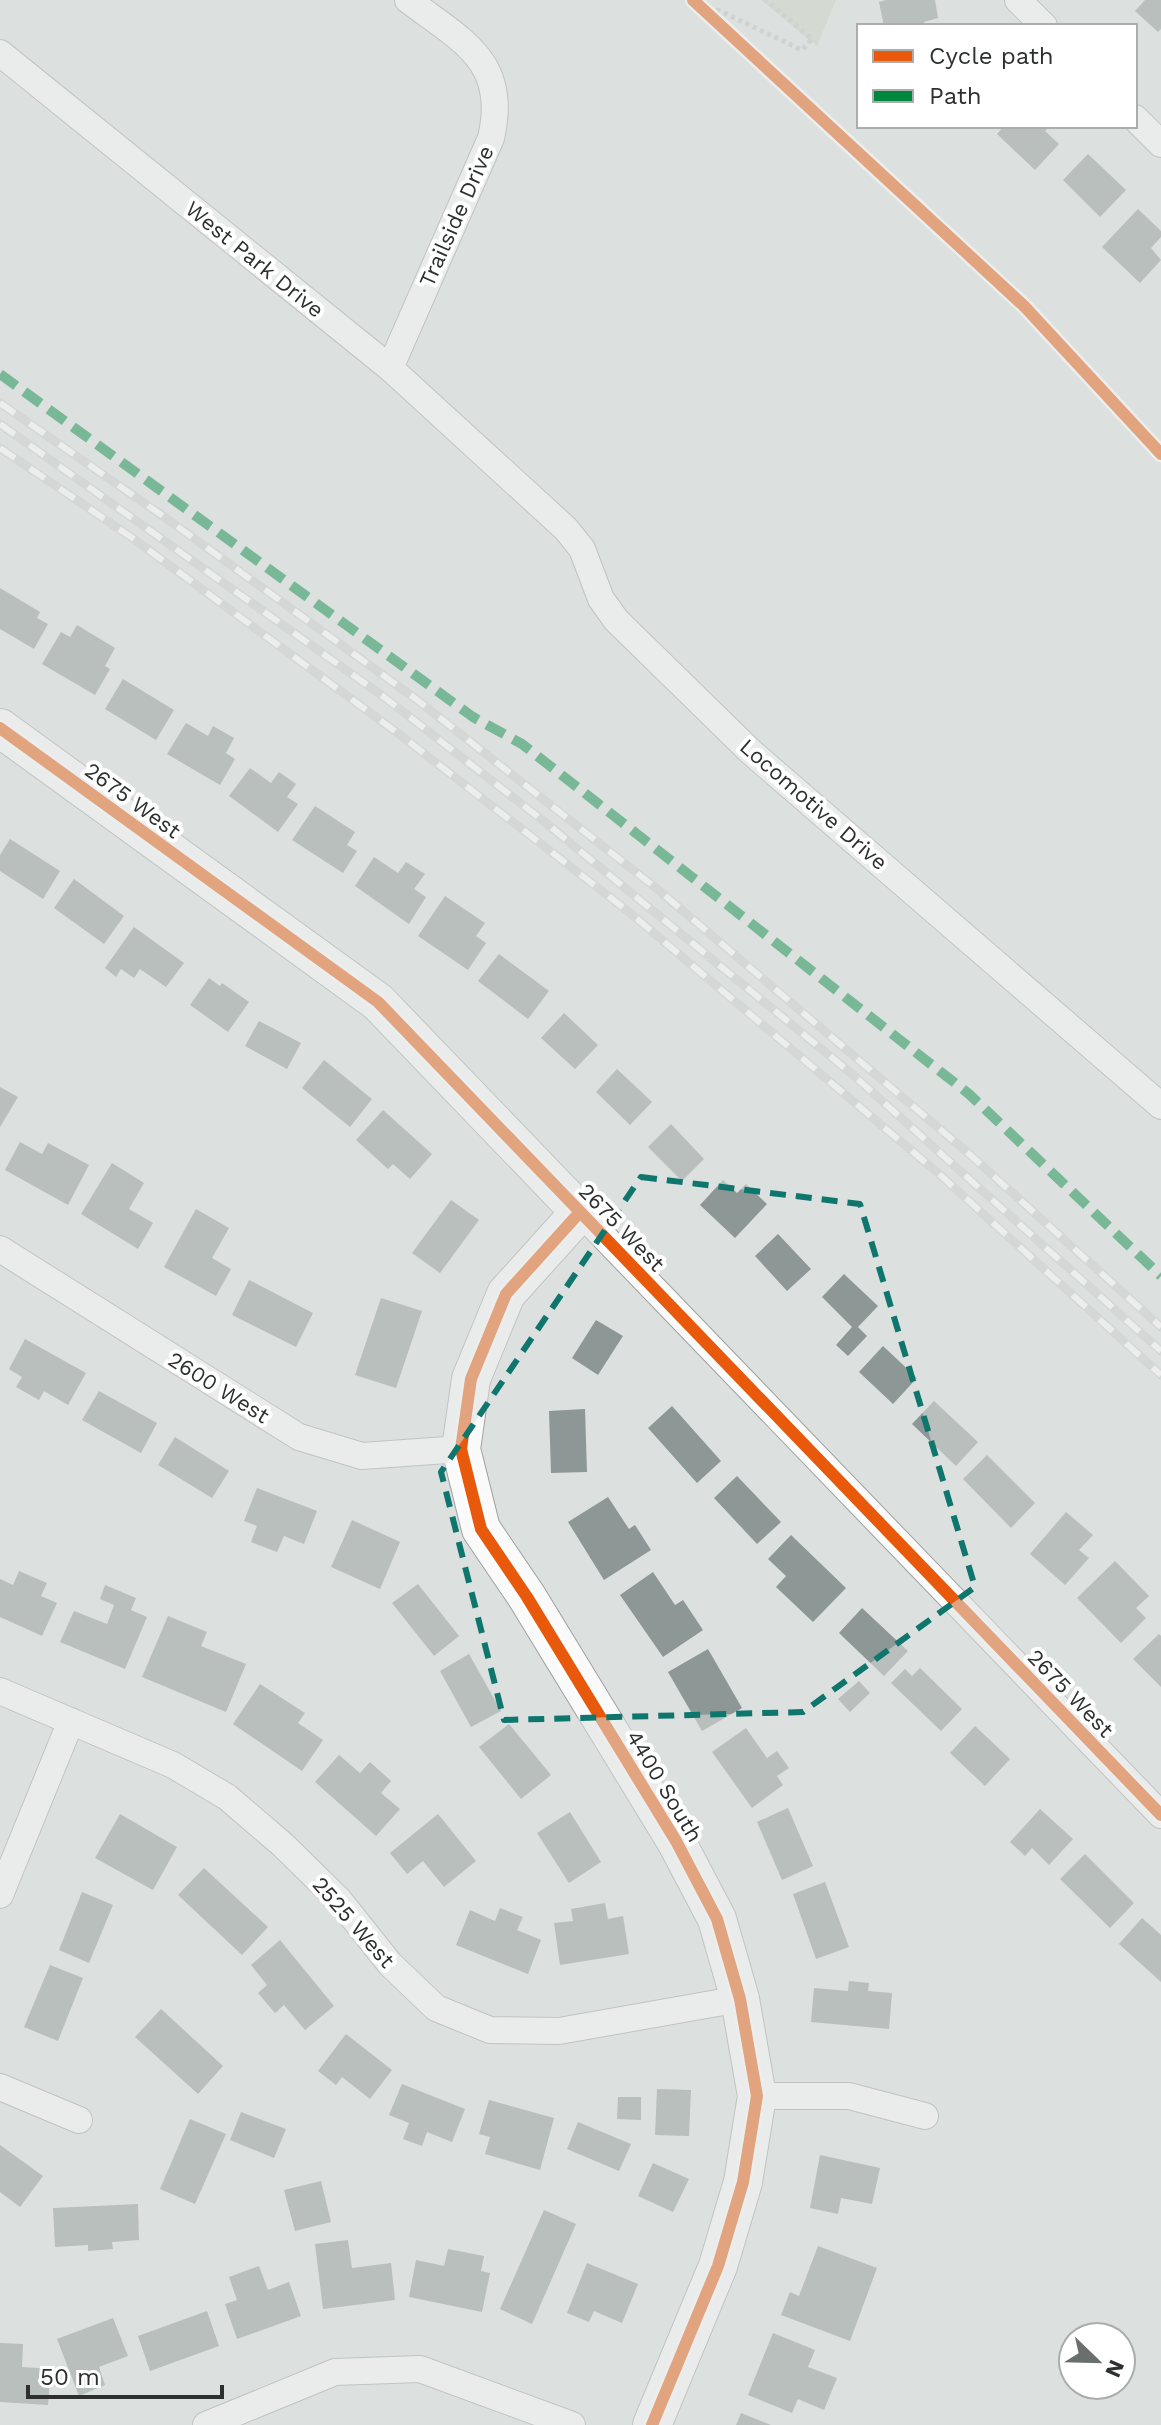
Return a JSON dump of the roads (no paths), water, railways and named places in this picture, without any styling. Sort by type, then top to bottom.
[{"type":"street","name":"Trailside Drive","points":[[390,368],[491,138],[496,116],[494,83],[478,56],[408,0]]},
{"type":"street","points":[[1018,0],[1042,24]]},
{"type":"street","name":"West Park Drive","points":[[0,53],[390,368],[504,471]]},
{"type":"street","points":[[1137,120],[1161,144]]},
{"type":"street","name":"Locomotive Drive","points":[[504,471],[582,549],[601,599],[632,637],[751,752],[1161,1106]]},
{"type":"street","name":"2675 West","points":[[0,728],[378,1002],[1161,1815]]},
{"type":"street","name":"4400 South","points":[[580,1212],[506,1294],[471,1379],[461,1449],[481,1529],[527,1597],[676,1841],[717,1919],[740,1999],[757,2096],[743,2182],[718,2266],[652,2425]]},
{"type":"street","name":"2600 West","points":[[0,1249],[299,1437],[362,1456],[461,1449]]},
{"type":"street","name":"2525 West","points":[[0,1691],[173,1765],[227,1797],[283,1845],[339,1900],[390,1964],[436,2008],[450,2014],[490,2030],[559,2031],[740,1999]]},
{"type":"street","points":[[0,1895],[71,1721]]},
{"type":"street","points":[[0,2087],[79,2120]]},
{"type":"street","points":[[757,2096],[849,2096],[925,2116]]},
{"type":"street","points":[[206,2425],[335,2372],[420,2369],[572,2425]]},
{"type":"railway","points":[[0,403],[170,521],[416,699],[656,888],[967,1152],[1161,1327]]},
{"type":"railway","points":[[0,424],[384,697],[541,819],[852,1074],[1161,1351]]},
{"type":"railway","points":[[0,448],[131,537],[399,734],[629,912],[938,1173],[1161,1375]]}]
